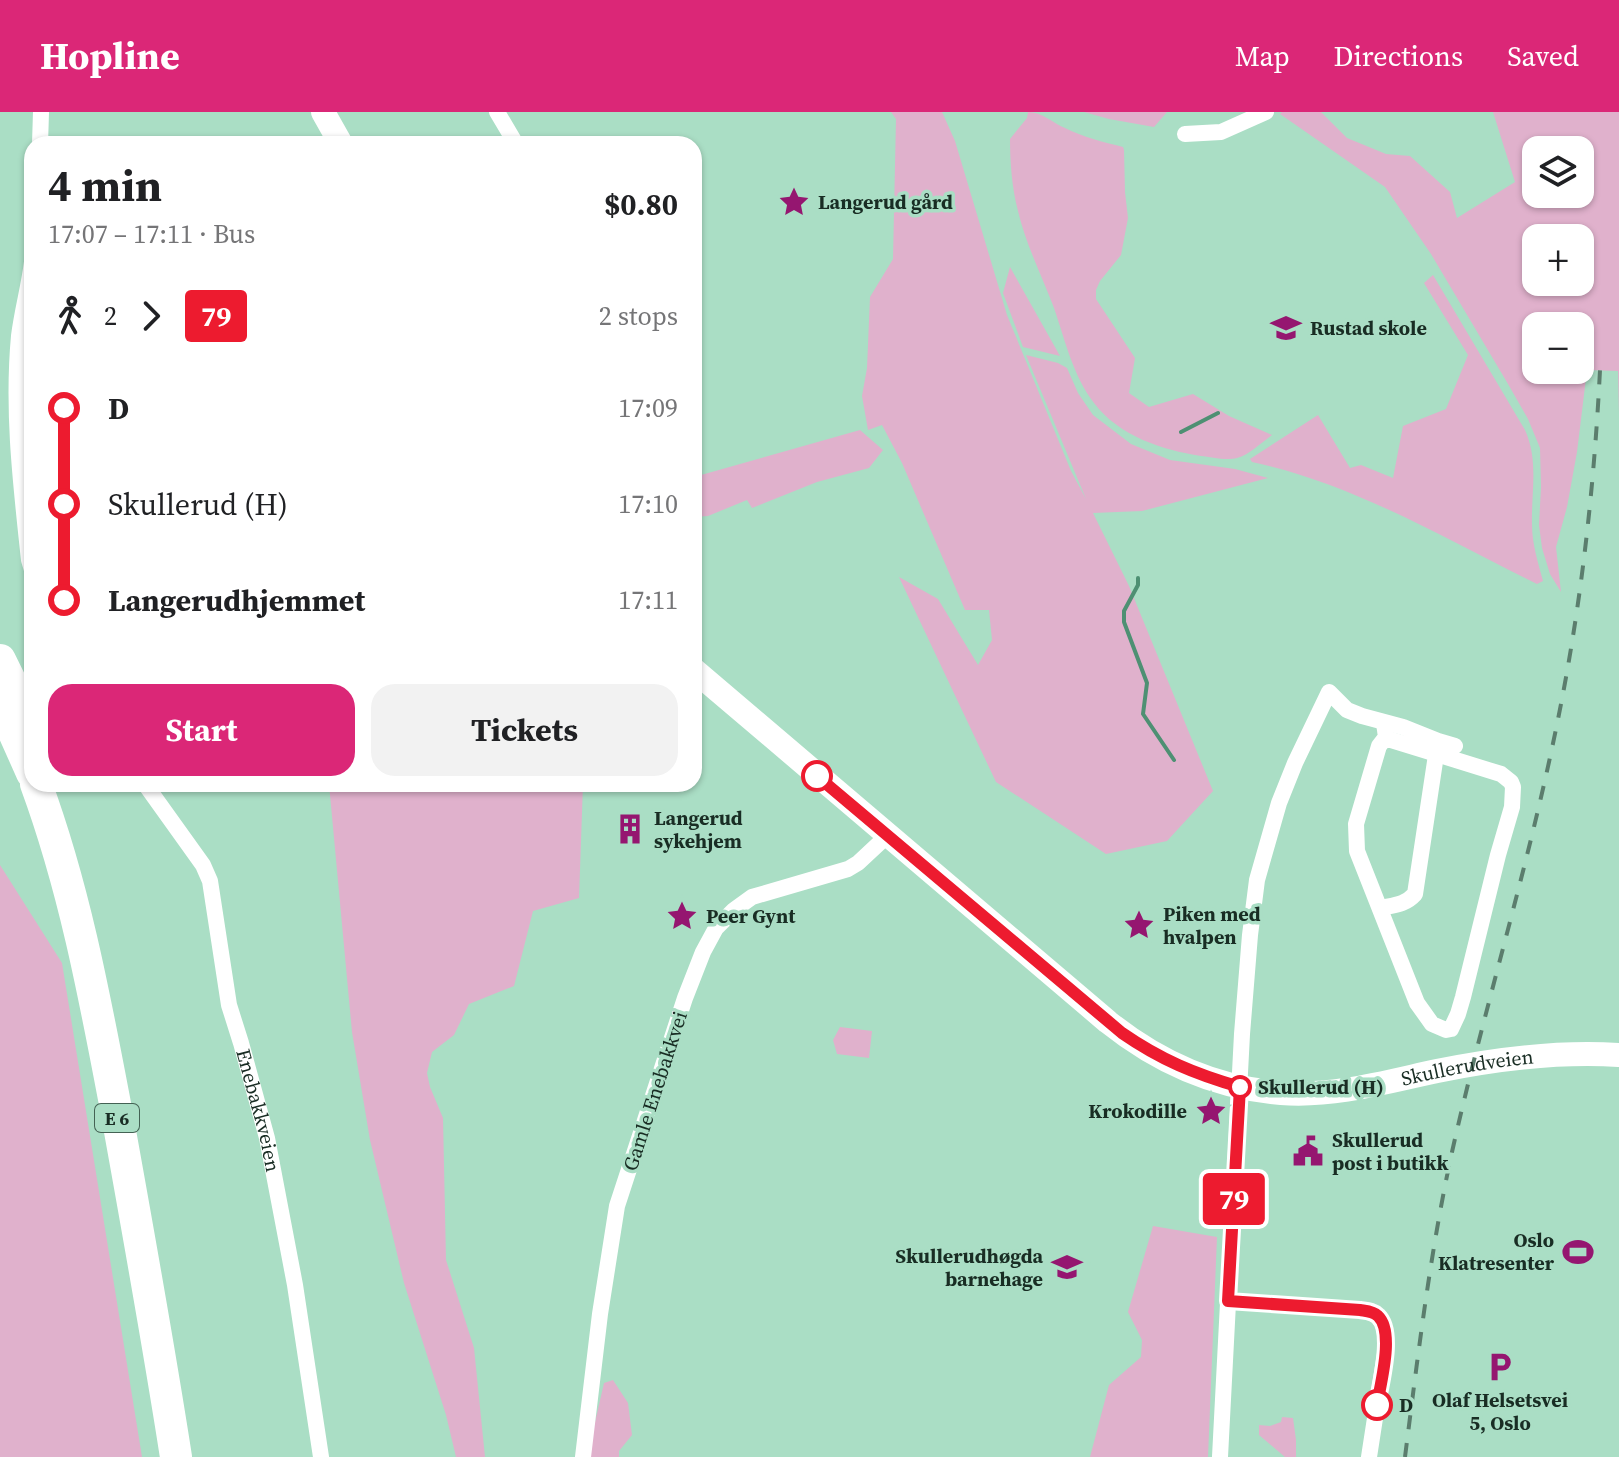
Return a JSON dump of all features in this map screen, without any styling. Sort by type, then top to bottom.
[{"type":"highway","points":[[0,660],[24,709]]},
{"type":"highway","points":[[0,701],[24,755]]},
{"type":"highway","name":"E 6","points":[[39,792],[60,852],[83,941],[133,1201],[176,1457]]},
{"type":"highway","name":"E 6","points":[[59,792],[102,937],[148,1180],[195,1457]]},
{"type":"main road","points":[[323,112],[336,136]]},
{"type":"main road","name":"Skullerudveien","points":[[702,677],[1122,1033],[1174,1065],[1240,1087],[1282,1093],[1335,1092],[1533,1056],[1619,1055]]},
{"type":"street","points":[[40,136],[41,112]]},
{"type":"street","points":[[497,112],[511,136]]},
{"type":"street","points":[[1185,134],[1221,132],[1266,112]]},
{"type":"street","points":[[24,306],[17,379],[19,473],[24,516]]},
{"type":"street","points":[[1220,1457],[1250,935],[1257,880],[1279,803],[1329,692],[1344,709],[1385,730],[1403,727],[1455,746]]},
{"type":"street","points":[[1385,730],[1388,739],[1501,774],[1511,782],[1514,793],[1463,997],[1451,1029],[1432,1024],[1417,1003],[1357,851],[1356,824],[1385,730]]},
{"type":"street","points":[[1380,908],[1402,904],[1415,894],[1436,755]]},
{"type":"street","name":"Enebakkveien","points":[[151,792],[203,865],[210,881],[229,1005],[267,1138],[292,1270],[321,1457]]},
{"type":"street","name":"Gamle Enebakkvei","points":[[583,1457],[617,1206],[688,988],[703,952],[716,928],[752,897],[848,869],[888,835]]},
{"type":"street","points":[[1228,1301],[1367,1311],[1379,1317],[1384,1326],[1386,1347],[1369,1457]]},
{"type":"shaded area","points":[[891,112],[942,112],[955,141],[1007,315],[1071,471],[1086,499],[1026,355],[1067,368],[1078,393],[1093,415],[1131,444],[1170,460],[1235,469],[1268,478],[1142,511],[1093,513],[1129,586],[1213,791],[1167,841],[1106,854],[996,782],[899,577],[938,599],[978,665],[992,640],[989,610],[965,610],[902,463],[882,425],[868,430],[862,396],[867,368],[870,297],[893,259],[896,119]]},
{"type":"shaded area","points":[[1028,112],[1079,134],[1123,147],[1128,218],[1121,255],[1100,281],[1096,299],[1135,358],[1129,393],[1149,407],[1193,394],[1229,416],[1272,435],[1251,451],[1237,458],[1223,459],[1157,445],[1129,433],[1104,415],[1094,403],[1070,357],[1025,236],[1016,202],[1010,139],[1027,118]]},
{"type":"shaded area","points":[[1084,112],[1167,112],[1154,127]]},
{"type":"shaded area","points":[[1321,112],[1347,138],[1386,154],[1410,156],[1450,192],[1457,218],[1515,182],[1493,112],[1619,112],[1619,414],[1618,371],[1594,370],[1594,312],[1522,312],[1522,384],[1585,384],[1577,452],[1556,547],[1561,592],[1550,574],[1542,548],[1539,525],[1540,448],[1528,419],[1431,254],[1385,187],[1280,114]]},
{"type":"shaded area","points":[[1010,267],[1060,356],[1023,347],[1003,293]]},
{"type":"shaded area","points":[[1433,275],[1525,430],[1533,465],[1532,532],[1543,581],[1537,584],[1362,498],[1250,459],[1318,415],[1350,468],[1361,465],[1393,478],[1403,426],[1446,409],[1468,355],[1424,283]]},
{"type":"shaded area","points":[[860,430],[883,450],[869,468],[817,482],[752,508],[747,500],[708,516],[702,516],[702,475]]},
{"type":"shaded area","points":[[330,792],[583,792],[579,898],[533,911],[514,986],[469,1004],[454,1035],[432,1052],[427,1073],[443,1118],[446,1260],[474,1348],[485,1457],[456,1457],[446,1415],[404,1283],[370,1140],[352,1032]]},
{"type":"shaded area","points":[[0,865],[62,963],[142,1457],[0,1457]]},
{"type":"shaded area","points":[[840,1027],[872,1031],[869,1058],[837,1054],[833,1040]]},
{"type":"shaded area","points":[[1153,1226],[1217,1237],[1208,1457],[1090,1457],[1109,1385],[1141,1357],[1142,1340],[1128,1312]]},
{"type":"shaded area","points":[[613,1380],[628,1403],[632,1435],[619,1451],[619,1457],[587,1457],[604,1383]]},
{"type":"shaded area","points":[[1282,1417],[1293,1418],[1296,1457],[1285,1457],[1259,1435],[1259,1425],[1270,1426],[1281,1422]]},
{"type":"waterway","points":[[1181,432],[1218,413]]},
{"type":"waterway","points":[[1138,578],[1138,585],[1124,611],[1124,622],[1147,683],[1143,714],[1174,760]]},
{"type":"railway","points":[[1405,1457],[1444,1190],[1533,832],[1573,636],[1585,548],[1600,370]]},
{"type":"bus line","name":"79","points":[[817,776],[1122,1033],[1174,1065],[1240,1087],[1228,1301],[1374,1313],[1384,1326],[1386,1339],[1377,1405]]},
{"type":"place","name":"Langerud gård","points":[[794,202]]},
{"type":"place","name":"Rustad skole","points":[[1286,328]]},
{"type":"place","name":"Langerud sykehjem","points":[[630,829]]},
{"type":"place","name":"Peer Gynt","points":[[682,916]]},
{"type":"place","name":"Piken med hvalpen","points":[[1139,925]]},
{"type":"place","name":"Skullerud (H)","points":[[1240,1087]]},
{"type":"place","name":"Krokodille","points":[[1211,1111]]},
{"type":"place","name":"Skullerud post i butikk","points":[[1308,1151]]},
{"type":"place","name":"Oslo Klatresenter","points":[[1578,1252]]},
{"type":"place","name":"Skullerudhøgda barnehage","points":[[1067,1267]]},
{"type":"place","name":"Olaf Helsetsvei 5, Oslo","points":[[1500,1367]]},
{"type":"place","name":"D","points":[[1377,1405]]}]
